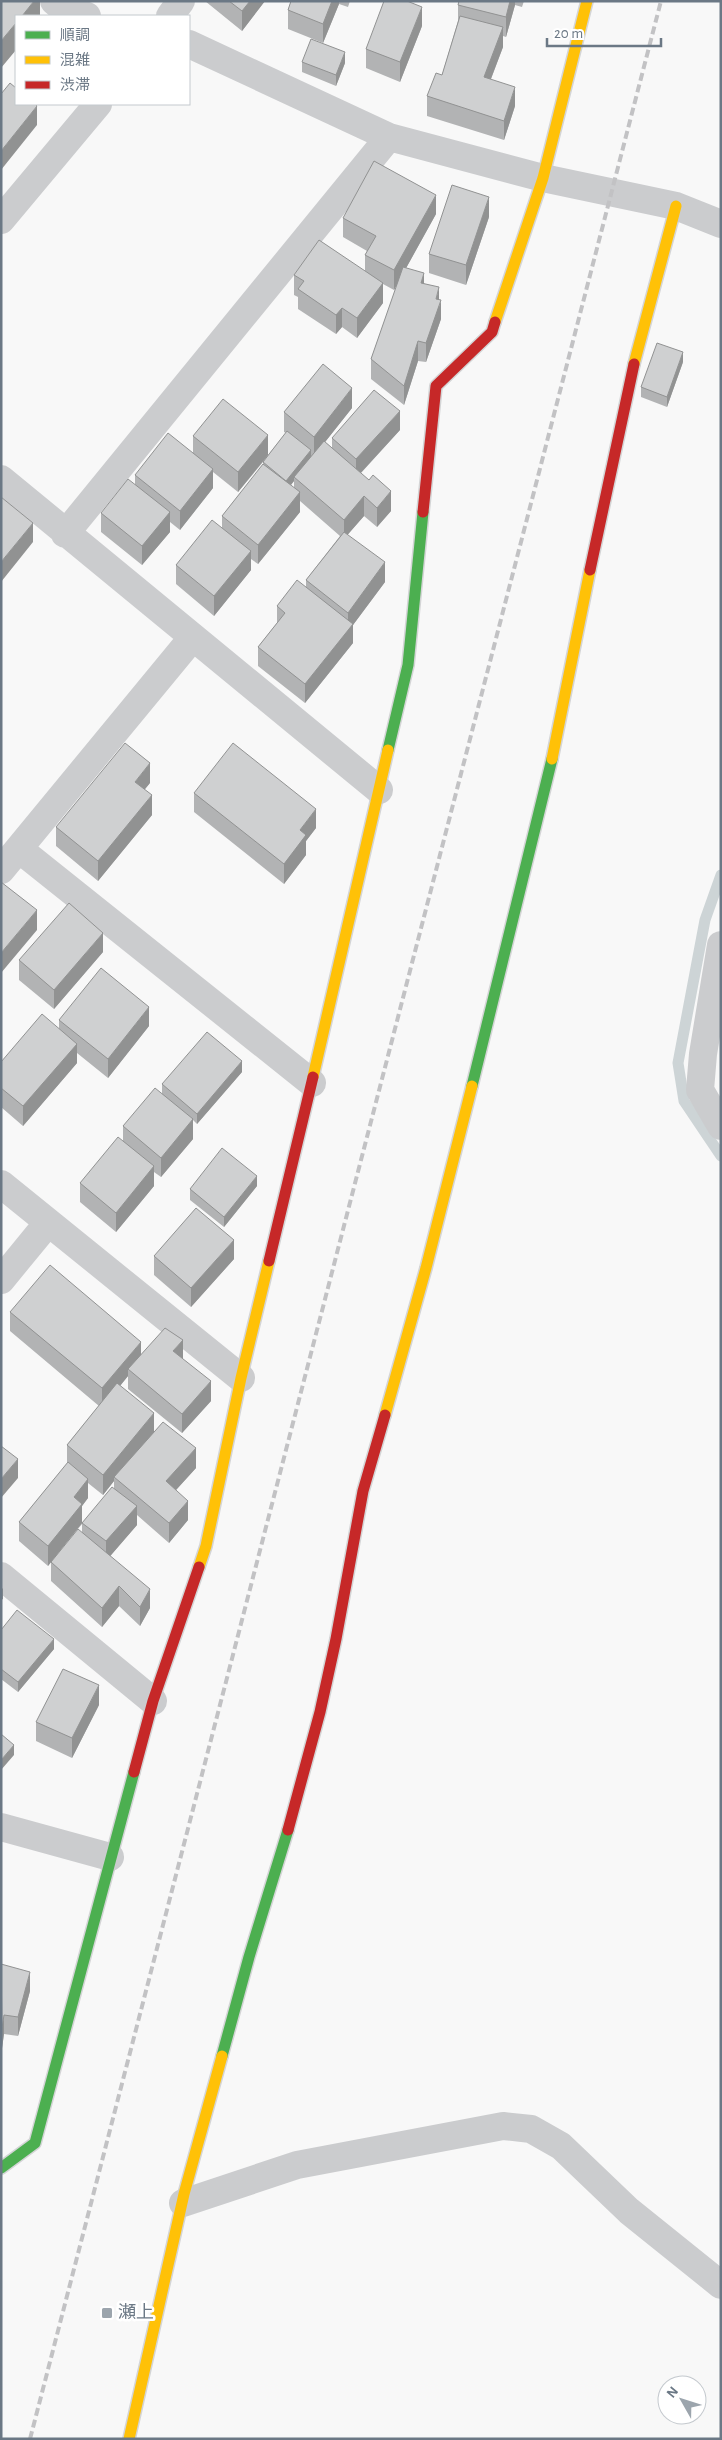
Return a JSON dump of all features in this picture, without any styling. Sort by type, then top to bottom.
[{"type":"street","points":[[54,1],[61,7],[84,15]]},
{"type":"street","points":[[171,15],[181,1]]},
{"type":"street","points":[[1,2168],[35,2143],[153,1701],[206,1546],[241,1378],[312,1083],[408,665],[436,386],[492,332],[543,178],[587,1]]},
{"type":"street","points":[[190,44],[389,136],[543,178],[676,206],[721,224]]},
{"type":"street","points":[[1,220],[97,105]]},
{"type":"street","points":[[65,534],[389,136]]},
{"type":"street","points":[[129,2439],[183,2203],[249,1957],[282,1852],[320,1712],[336,1639],[363,1491],[426,1268],[544,799],[627,390],[676,206]]},
{"type":"street","points":[[1,479],[65,534],[379,790]]},
{"type":"street","points":[[1,870],[193,637]]},
{"type":"street","points":[[19,849],[312,1083]]},
{"type":"street","points":[[721,945],[714,1021],[700,1090],[721,1126]]},
{"type":"street","points":[[1,1184],[47,1224],[241,1378]]},
{"type":"street","points":[[1,1280],[47,1224]]},
{"type":"street","points":[[1,1576],[153,1701]]},
{"type":"street","points":[[1,1827],[110,1857]]},
{"type":"street","points":[[183,2203],[297,2165],[502,2126],[532,2130],[561,2146],[629,2211],[721,2285]]},
{"type":"building","points":[[1,1],[34,1],[23,15],[15,15],[15,24],[1,41]]},
{"type":"building","points":[[229,1],[250,1],[242,11]]},
{"type":"building","points":[[291,1],[332,1],[323,24],[288,10]]},
{"type":"building","points":[[384,1],[407,1],[422,7],[400,62],[366,49]]},
{"type":"building","points":[[459,1],[510,1],[506,17],[458,5]]},
{"type":"building","points":[[460,16],[503,27],[484,77],[515,87],[504,121],[427,96],[436,73],[442,75]]},
{"type":"building","points":[[311,39],[345,52],[336,75],[302,62]]},
{"type":"building","points":[[10,83],[15,87],[15,105],[37,106],[1,151],[1,94]]},
{"type":"building","points":[[374,161],[436,195],[394,270],[365,255],[376,236],[343,218]]},
{"type":"building","points":[[452,185],[489,197],[466,265],[429,254]]},
{"type":"building","points":[[319,240],[383,283],[357,318],[342,308],[336,315],[298,289],[304,281],[294,275]]},
{"type":"building","points":[[403,267],[424,273],[421,283],[439,287],[436,299],[441,300],[426,343],[418,341],[404,386],[371,359]]},
{"type":"building","points":[[657,343],[683,352],[667,397],[641,387]]},
{"type":"building","points":[[323,364],[352,388],[314,437],[284,412]]},
{"type":"building","points":[[374,390],[400,411],[356,459],[332,438]]},
{"type":"building","points":[[223,399],[268,435],[238,472],[193,436]]},
{"type":"building","points":[[287,431],[311,450],[286,481],[263,462]]},
{"type":"building","points":[[168,433],[213,469],[180,511],[135,475]]},
{"type":"building","points":[[324,441],[369,480],[373,475],[391,491],[377,508],[364,496],[344,520],[294,477]]},
{"type":"building","points":[[263,464],[300,492],[258,545],[222,516]]},
{"type":"building","points":[[128,479],[170,512],[142,546],[101,513]]},
{"type":"building","points":[[1,497],[33,523],[1,562]]},
{"type":"building","points":[[212,520],[251,551],[214,596],[176,565]]},
{"type":"building","points":[[344,532],[385,562],[348,613],[306,580]]},
{"type":"building","points":[[297,580],[353,624],[305,684],[258,647],[285,613],[277,606]]},
{"type":"building","points":[[125,743],[150,763],[135,782],[152,795],[98,861],[56,827]]},
{"type":"building","points":[[233,743],[316,809],[300,830],[306,835],[284,864],[194,793]]},
{"type":"building","points":[[1,882],[37,910],[1,953]]},
{"type":"building","points":[[69,903],[103,933],[54,990],[19,960]]},
{"type":"building","points":[[101,968],[149,1007],[108,1059],[59,1020]]},
{"type":"building","points":[[42,1014],[77,1044],[23,1106],[1,1088],[1,1062]]},
{"type":"building","points":[[207,1032],[242,1061],[197,1114],[162,1084]]},
{"type":"building","points":[[155,1088],[193,1119],[161,1158],[123,1126]]},
{"type":"building","points":[[118,1137],[154,1166],[116,1213],[80,1183]]},
{"type":"building","points":[[222,1148],[257,1176],[224,1217],[190,1189]]},
{"type":"building","points":[[196,1208],[234,1240],[191,1288],[154,1256]]},
{"type":"building","points":[[50,1265],[141,1342],[102,1388],[10,1312]]},
{"type":"building","points":[[165,1328],[183,1340],[173,1351],[211,1381],[182,1414],[128,1369]]},
{"type":"building","points":[[117,1383],[154,1413],[103,1475],[67,1445]]},
{"type":"building","points":[[163,1422],[196,1448],[166,1481],[188,1501],[169,1523],[114,1477]]},
{"type":"building","points":[[1,1446],[18,1459],[1,1479]]},
{"type":"building","points":[[68,1462],[88,1479],[74,1497],[82,1504],[48,1546],[19,1522]]},
{"type":"building","points":[[112,1487],[137,1506],[106,1541],[82,1523]]},
{"type":"building","points":[[78,1529],[150,1589],[140,1607],[119,1586],[102,1608],[51,1562]]},
{"type":"building","points":[[17,1610],[54,1639],[18,1682],[1,1669],[1,1630]]},
{"type":"building","points":[[63,1669],[99,1685],[72,1738],[36,1722]]},
{"type":"building","points":[[1,1734],[14,1745],[1,1760]]},
{"type":"building","points":[[1,1964],[30,1972],[18,2017],[4,2015],[2,2028]]},
{"type":"waterway","points":[[721,875],[705,920],[678,1063],[684,1101],[721,1156]]},
{"type":"railway","points":[[30,2439],[661,1]]},
{"type":"traffic: fast","points":[[388,750],[408,665],[423,512]]},
{"type":"traffic: fast","points":[[472,1086],[552,759]]},
{"type":"traffic: fast","points":[[1,2168],[35,2143],[134,1772]]},
{"type":"traffic: fast","points":[[222,2056],[249,1957],[288,1830]]},
{"type":"traffic: slow","points":[[495,322],[543,178],[587,1]]},
{"type":"traffic: slow","points":[[634,364],[676,206]]},
{"type":"traffic: slow","points":[[552,759],[590,570]]},
{"type":"traffic: slow","points":[[313,1077],[388,750]]},
{"type":"traffic: slow","points":[[385,1415],[426,1268],[472,1086]]},
{"type":"traffic: slow","points":[[199,1567],[206,1546],[241,1378],[269,1261]]},
{"type":"traffic: slow","points":[[129,2439],[184,2194],[222,2056]]},
{"type":"traffic: jam","points":[[423,512],[436,386],[492,332],[495,322]]},
{"type":"traffic: jam","points":[[590,570],[634,364]]},
{"type":"traffic: jam","points":[[269,1261],[313,1077]]},
{"type":"traffic: jam","points":[[288,1830],[320,1712],[336,1639],[363,1491],[385,1415]]},
{"type":"traffic: jam","points":[[134,1772],[153,1701],[199,1567]]},
{"type":"place","name":"瀬上","points":[[107,2313]]}]
